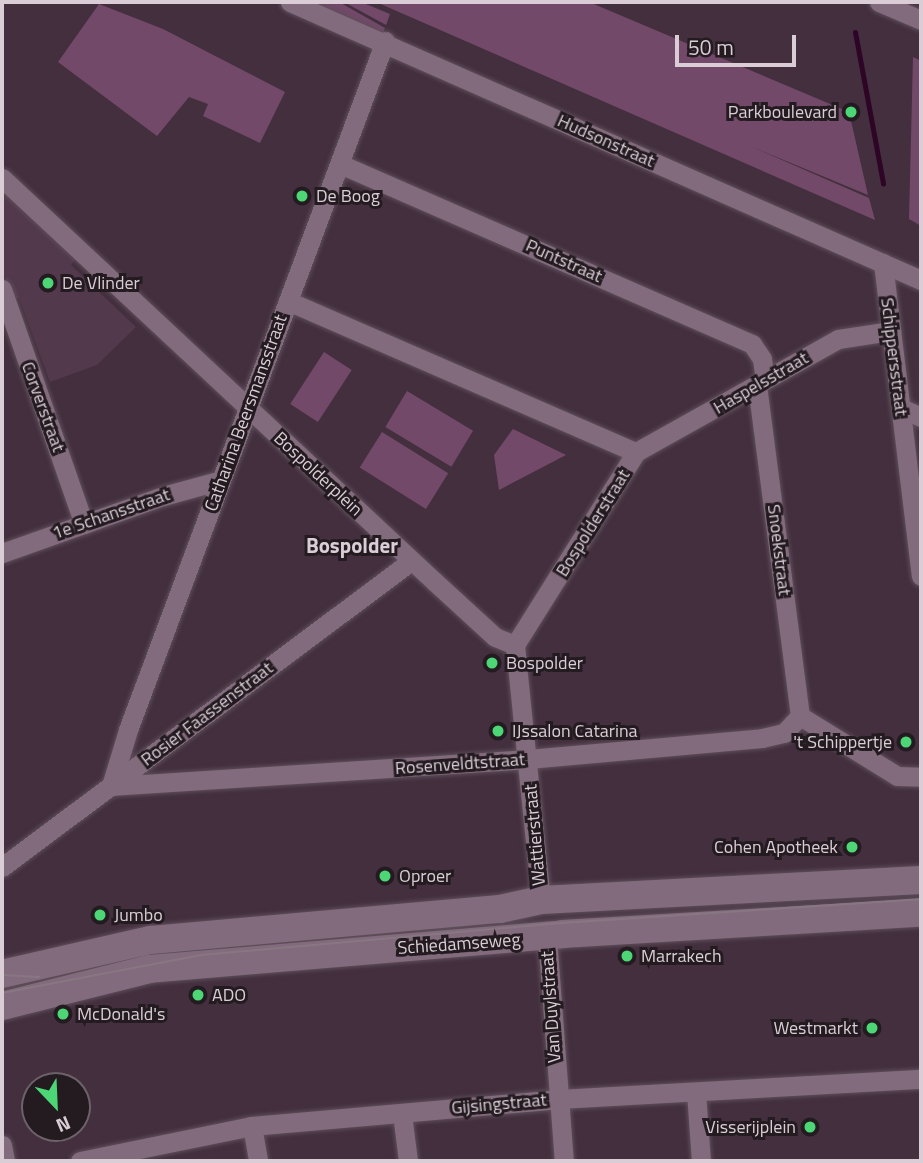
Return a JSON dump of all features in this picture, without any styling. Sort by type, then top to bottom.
[{"type":"street","name":"Hudsonstraat","points":[[290,2],[385,41],[921,280]]},
{"type":"street","points":[[879,2],[921,20]]},
{"type":"street","name":"Catharina Beersmansstraat","points":[[111,786],[385,41]]},
{"type":"street","name":"Puntstraat","points":[[340,164],[752,344],[762,359],[761,383]]},
{"type":"street","name":"Bospolderplein","points":[[2,178],[411,561],[495,637],[515,645]]},
{"type":"street","name":"Schippersstraat","points":[[883,263],[921,576]]},
{"type":"street","name":"Corverstraat","points":[[2,289],[85,524]]},
{"type":"street","name":"Bospolderstraat","points":[[288,301],[636,452],[515,645]]},
{"type":"street","name":"Haspelsstraat","points":[[636,452],[838,339],[891,331]]},
{"type":"street","name":"Snoekstraat","points":[[761,383],[800,716]]},
{"type":"street","points":[[901,408],[921,417]]},
{"type":"street","name":"1e Schansstraat","points":[[2,553],[200,484],[222,481]]},
{"type":"street","name":"Rosier Faassenstraat","points":[[2,867],[411,561]]},
{"type":"street","name":"Wattierstraat","points":[[515,645],[541,900]]},
{"type":"street","points":[[800,716],[897,776],[921,777]]},
{"type":"street","name":"Rosenveldtstraat","points":[[111,786],[528,759],[762,738],[784,733],[800,716]]},
{"type":"street","name":"Schiedamseweg","points":[[2,974],[152,940],[500,909],[541,900],[921,880]]},
{"type":"street","name":"Schiedamseweg","points":[[2,1006],[149,969],[547,937],[921,913]]},
{"type":"street","name":"Van Duylstraat","points":[[547,937],[564,1161]]},
{"type":"street","name":"Gijsingstraat","points":[[80,1161],[252,1126],[559,1099],[921,1079]]},
{"type":"street","points":[[696,1092],[701,1161]]},
{"type":"street","points":[[402,1114],[408,1161]]},
{"type":"street","points":[[252,1126],[258,1161]]},
{"type":"street","points":[[2,1146],[5,1161]]},
{"type":"shaded area","points":[[305,2],[339,2],[385,28],[382,36]]},
{"type":"shaded area","points":[[344,2],[361,2],[390,14],[386,25]]},
{"type":"shaded area","points":[[376,2],[589,2],[849,112],[868,195],[750,146],[869,198],[875,220]]},
{"type":"shaded area","points":[[99,4],[163,29],[285,92],[260,143],[203,116],[208,104],[189,97],[157,136],[58,62]]},
{"type":"shaded area","points":[[913,57],[921,61],[921,226],[909,219]]},
{"type":"shaded area","name":"De Vlinder","points":[[2,190],[78,256],[71,265],[136,327],[97,365],[50,382],[19,298],[12,301],[2,268]]},
{"type":"shaded area","points":[[324,352],[352,370],[318,422],[290,404]]},
{"type":"shaded area","points":[[407,391],[473,431],[451,467],[385,427]]},
{"type":"shaded area","points":[[513,429],[566,455],[499,490],[494,455]]},
{"type":"shaded area","points":[[382,432],[448,473],[426,509],[360,468]]},
{"type":"waterway","points":[[855,32],[883,183]]},
{"type":"tram line","points":[[2,993],[201,955],[547,924],[921,899]]},
{"type":"tram line","points":[[2,975],[39,977]]},
{"type":"place","name":"Parkboulevard","points":[[851,112]]},
{"type":"place","name":"De Boog","points":[[302,196]]},
{"type":"place","name":"De Vlinder","points":[[48,283]]},
{"type":"place","name":"Bospolder","points":[[492,663]]},
{"type":"place","name":"IJssalon Catarina","points":[[498,731]]},
{"type":"place","name":"'t Schippertje","points":[[906,742]]},
{"type":"place","name":"Cohen Apotheek","points":[[852,847]]},
{"type":"place","name":"Oproer","points":[[385,876]]},
{"type":"place","name":"Jumbo","points":[[100,915]]},
{"type":"place","name":"Marrakech","points":[[627,956]]},
{"type":"place","name":"ADO","points":[[198,995]]},
{"type":"place","name":"McDonald's","points":[[63,1014]]},
{"type":"place","name":"Westmarkt","points":[[872,1028]]},
{"type":"place","name":"Visserijplein","points":[[810,1127]]},
{"type":"district","name":"Bospolder","points":[[352,545]]}]
